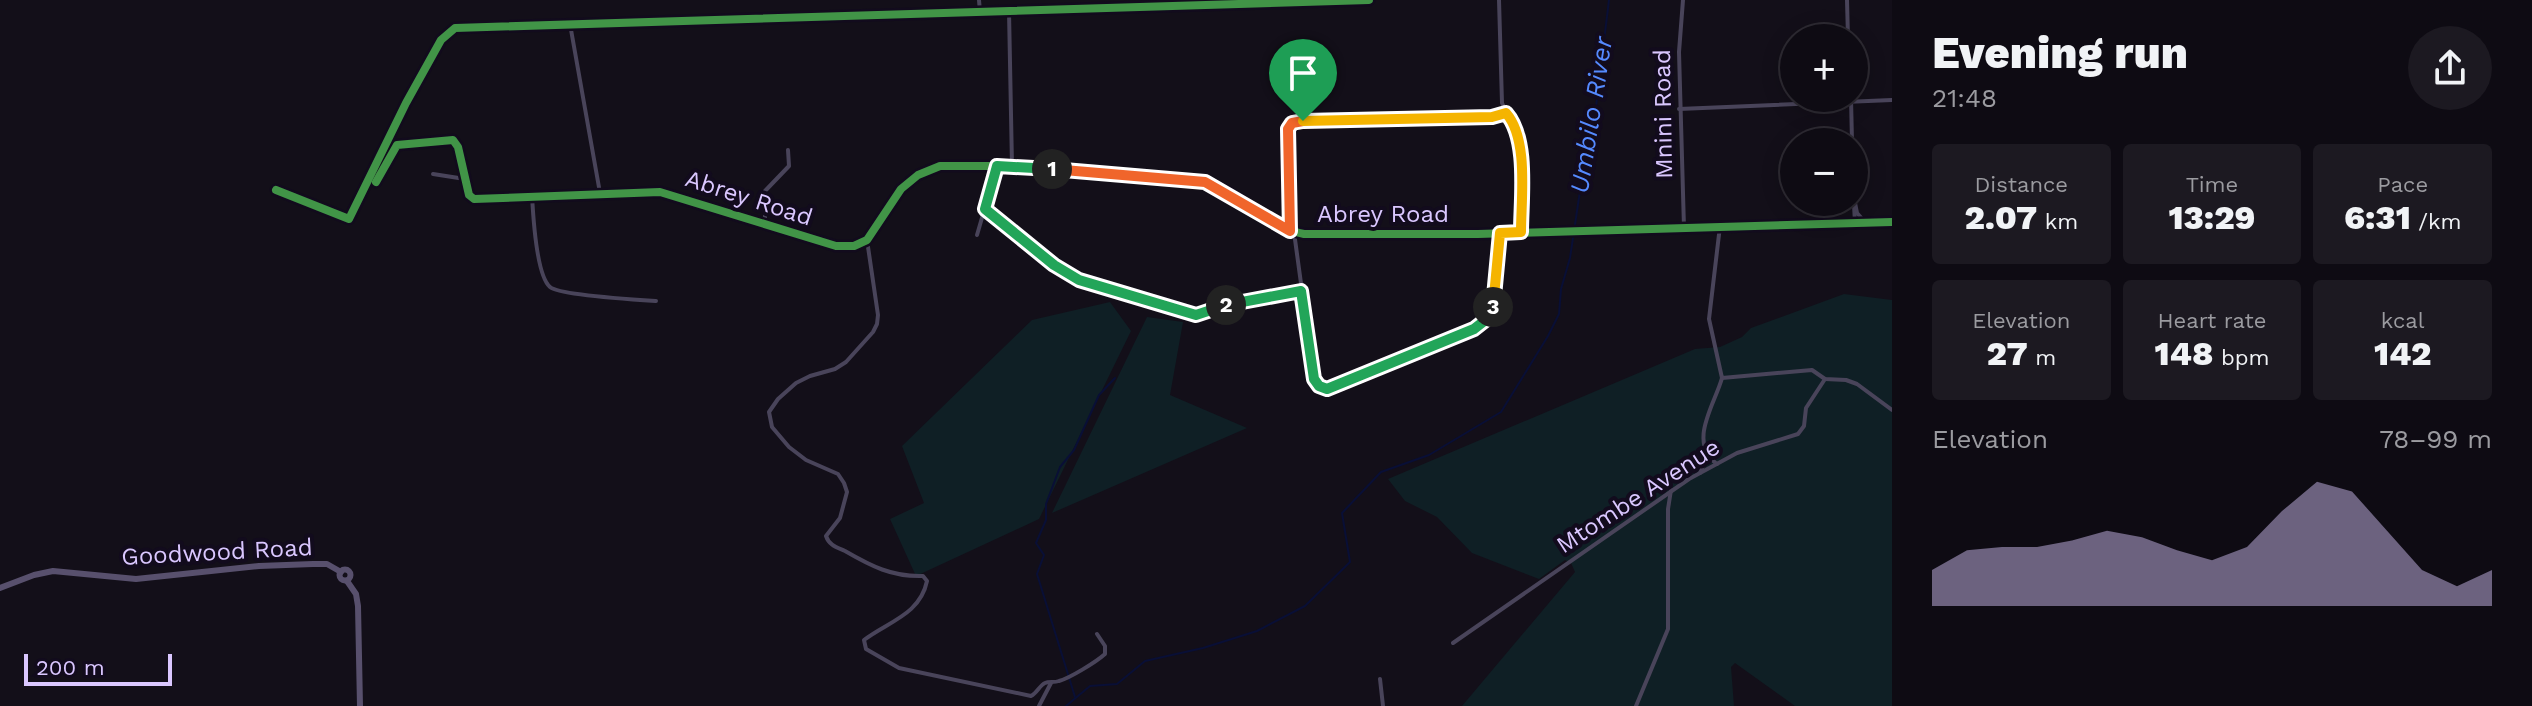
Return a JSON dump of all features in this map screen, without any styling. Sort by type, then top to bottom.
[{"type":"street","points":[[979,0],[980,12]]},
{"type":"street","points":[[276,190],[349,219],[406,103],[446,33],[458,27],[1369,0]]},
{"type":"street","points":[[1499,0],[1502,103],[1513,121],[1519,143],[1521,232]]},
{"type":"street","name":"Mnini Road","points":[[1683,0],[1679,109],[1684,228]]},
{"type":"street","points":[[1847,0],[1848,24]]},
{"type":"street","points":[[1009,11],[1012,166]]},
{"type":"street","points":[[570,24],[600,193]]},
{"type":"street","points":[[1868,100],[1892,100]]},
{"type":"street","points":[[1679,109],[1780,104]]},
{"type":"street","points":[[1500,233],[1493,305],[1488,318],[1462,334],[1336,387],[1325,388],[1315,381],[1292,231],[1288,129],[1292,123],[1492,117],[1506,113]]},
{"type":"street","points":[[376,182],[397,145],[453,140],[458,147],[465,179],[433,174]]},
{"type":"street","points":[[765,225],[765,191],[789,166],[788,150]]},
{"type":"street","name":"Abrey Road","points":[[465,179],[469,195],[474,199],[665,192],[840,247],[854,246],[867,240],[892,199],[912,178],[949,165],[1012,166],[1205,182],[1292,231],[1304,234],[1500,233],[1892,222]]},
{"type":"street","points":[[977,235],[997,166]]},
{"type":"street","points":[[532,195],[535,234],[544,275],[550,287],[566,292],[656,301]]},
{"type":"street","points":[[985,209],[1076,279],[1191,314],[1199,315],[1260,297],[1301,291]]},
{"type":"street","points":[[1855,216],[1855,223]]},
{"type":"street","points":[[1859,216],[1867,223]]},
{"type":"street","points":[[1699,473],[1707,453],[1704,434],[1706,416],[1722,378],[1709,319],[1720,226]]},
{"type":"street","points":[[867,240],[878,315],[876,327],[840,367],[796,383],[769,412],[772,427],[789,447],[806,460],[838,474],[847,492],[840,518],[826,536],[830,543],[872,567],[901,576],[923,576],[927,582],[919,599],[897,621],[864,640],[867,651],[899,668],[1015,695],[1033,696],[1045,683],[1076,674],[1102,658],[1105,646],[1097,634]]},
{"type":"street","points":[[1722,378],[1812,370],[1825,379],[1853,382],[1892,410]]},
{"type":"street","name":"Mtombe Avenue","points":[[1453,643],[1699,473],[1750,447],[1787,440],[1798,434],[1804,425],[1805,409],[1825,379]]},
{"type":"street","points":[[1707,453],[1717,464]]},
{"type":"street","points":[[1636,706],[1668,629],[1668,517],[1671,490]]},
{"type":"street","name":"Goodwood Road","points":[[0,588],[53,571],[136,579],[259,566],[327,564],[341,572],[341,579],[347,581],[356,594],[360,706]]},
{"type":"street","points":[[1380,679],[1383,706]]},
{"type":"street","points":[[1039,706],[1051,683]]},
{"type":"shaded area","points":[[1844,294],[1892,300],[1892,706],[1795,706],[1735,663],[1731,667],[1734,706],[1462,706],[1575,572],[1571,563],[1565,560],[1539,579],[1472,553],[1437,517],[1405,501],[1388,479],[1695,349],[1720,347],[1742,337],[1751,328]]},
{"type":"shaded area","points":[[1110,302],[1131,331],[1039,519],[916,576],[890,519],[924,503],[902,446],[1032,320]]},
{"type":"shaded area","points":[[1147,317],[1183,322],[1170,395],[1247,428],[1052,513]]},
{"type":"waterway","name":"Umbilo River","points":[[1066,706],[1090,686],[1117,684],[1145,661],[1203,648],[1257,631],[1305,606],[1350,562],[1342,513],[1381,472],[1429,455],[1501,412],[1559,314],[1561,289],[1570,258],[1587,144],[1596,107],[1609,0]]},
{"type":"waterway","points":[[1075,697],[1037,574],[1044,555],[1036,543],[1046,520],[1046,504],[1060,467],[1074,450],[1099,395],[1115,378]]},
{"type":"cycle path","points":[[276,190],[349,219],[406,103],[441,40],[455,28],[1369,0]]},
{"type":"cycle path","points":[[376,182],[397,145],[453,140],[458,147],[469,195],[474,199],[660,192],[836,246],[854,246],[867,240],[901,189],[918,175],[940,166],[1012,166],[1200,181],[1227,192],[1277,224],[1304,234],[1478,234],[1892,222]]},
{"type":"route","points":[[1508,115],[1513,121],[1521,157],[1521,232],[1500,233],[1493,305],[1485,321],[1451,339],[1336,387],[1325,388],[1314,379],[1301,291],[1225,305],[1204,314],[1191,314],[1076,279],[985,209],[997,166],[1126,174],[1210,183],[1290,231],[1288,129],[1295,121],[1303,121],[1508,115]]}]
